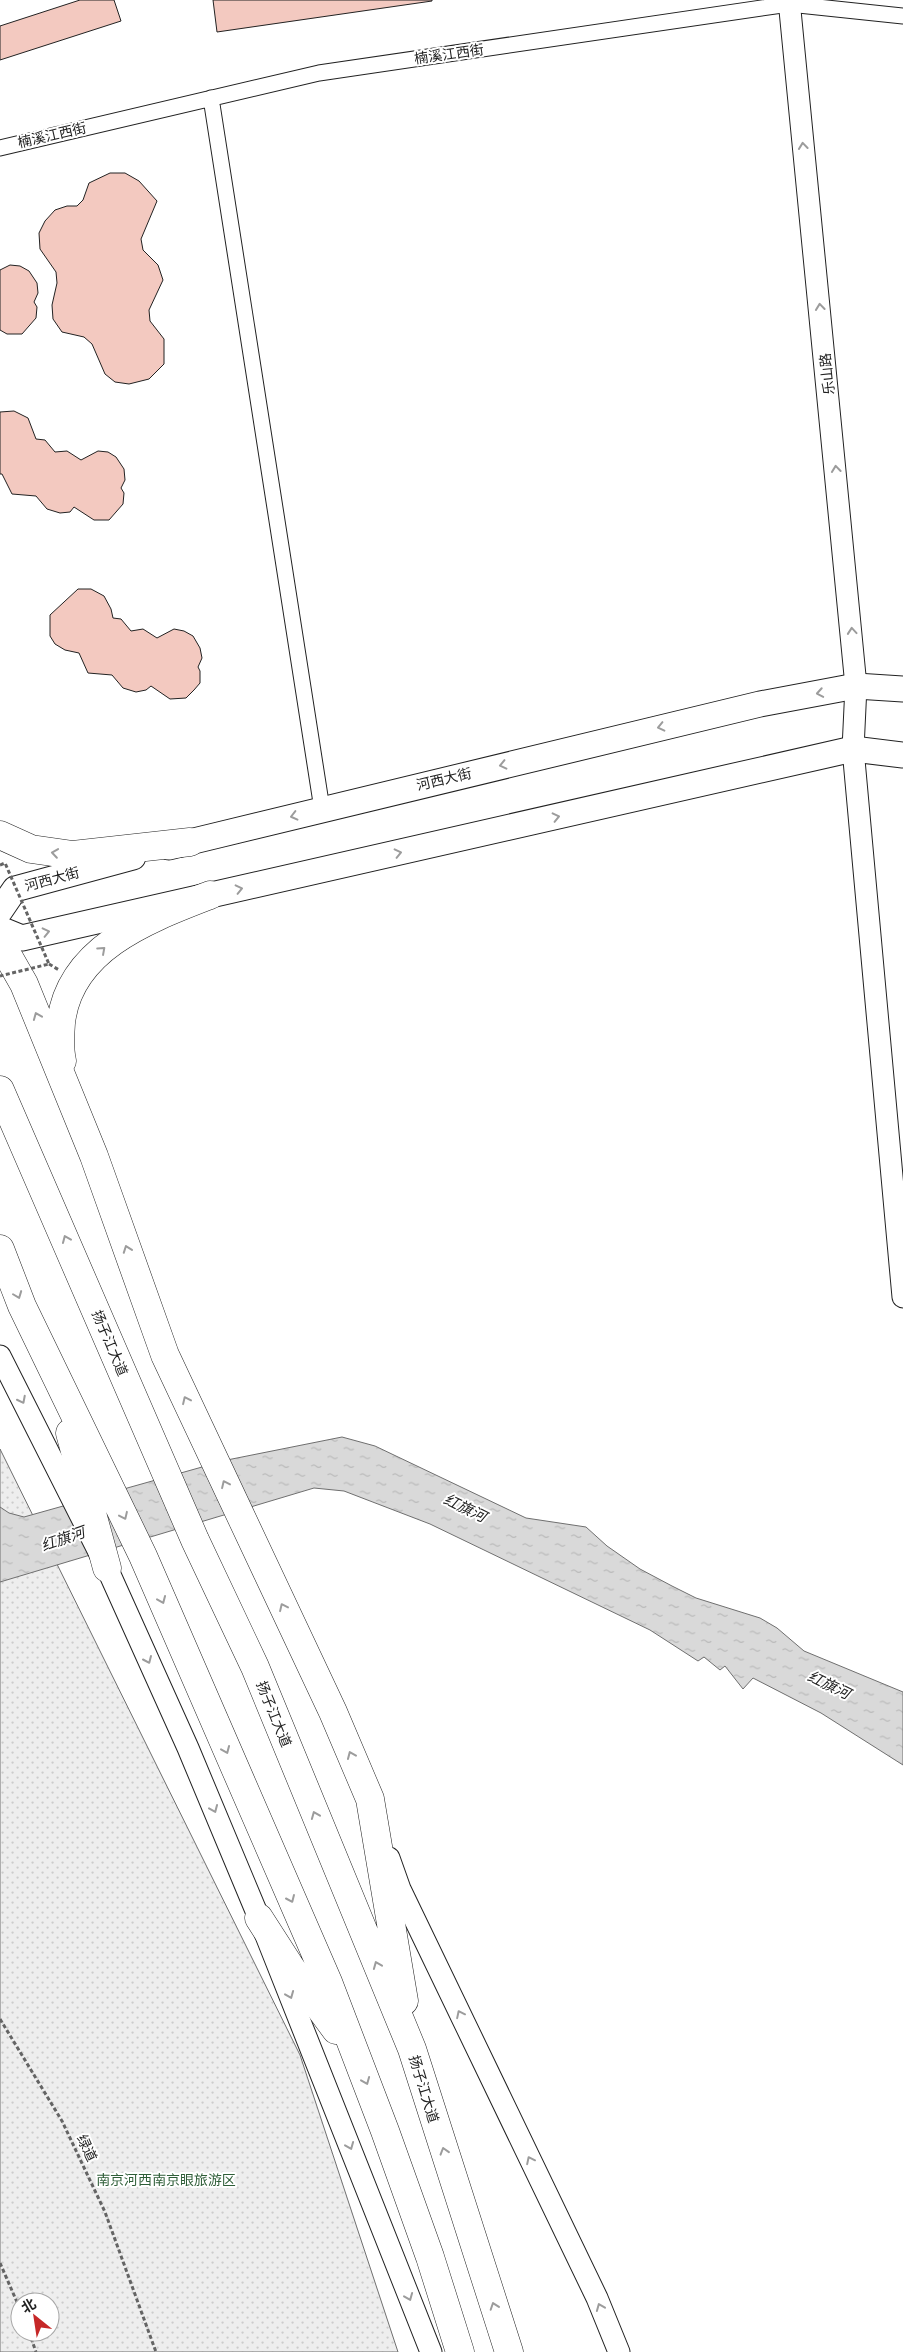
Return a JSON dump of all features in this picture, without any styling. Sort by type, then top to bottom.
[{"type":"highway","points":[[0,835],[31,849],[73,855],[190,842]]},
{"type":"highway","points":[[74,1106],[59,1047],[63,1006],[71,987],[87,964],[107,945],[162,914],[210,895]]},
{"type":"highway","points":[[0,942],[8,974],[74,1106],[94,1156],[164,1355],[333,1712],[370,1799],[412,2048]]},
{"type":"highway","name":"扬子江大道","points":[[0,1090],[195,1540],[255,1667],[412,2048],[509,2352]]},
{"type":"highway","points":[[0,1249],[22,1306],[56,1375],[107,1568]]},
{"type":"highway","points":[[85,1485],[142,1556],[328,1982],[386,2131],[427,2248],[460,2352]]},
{"type":"highway","points":[[259,1918],[295,1974],[356,2056]]},
{"type":"main road","name":"河西大街","points":[[0,911],[15,889],[322,808],[760,704],[856,686],[903,689]]},
{"type":"main road","points":[[0,929],[22,938],[853,749],[903,755]]},
{"type":"street","name":"楠溪江西街","points":[[0,148],[319,73],[789,2],[903,16]]},
{"type":"street","name":"乐山路","points":[[789,2],[846,558],[856,686],[853,749],[903,1297]]},
{"type":"street","points":[[211,98],[322,808]]},
{"type":"street","points":[[0,1356],[85,1485]]},
{"type":"street","points":[[107,1568],[188,1748],[259,1918],[431,2352]]},
{"type":"street","points":[[370,1799],[400,1889],[596,2298],[619,2352]]},
{"type":"path","points":[[0,865],[5,864],[49,964],[8,974]]},
{"type":"path","name":"绿道","points":[[0,2018],[62,2121],[105,2212],[156,2352]]},
{"type":"path","points":[[0,2263],[13,2292]]},
{"type":"green space","name":"南京河西南京眼旅游区","points":[[0,1449],[300,2055],[398,2352],[0,2352]]},
{"type":"water","name":"红旗河","points":[[342,1437],[375,1446],[526,1518],[586,1527],[607,1546],[640,1569],[672,1586],[696,1598],[760,1618],[777,1628],[804,1651],[903,1692],[903,1765],[821,1713],[753,1678],[743,1689],[725,1666],[720,1670],[704,1657],[698,1661],[650,1630],[430,1524],[344,1491],[314,1488],[0,1582],[0,1507],[9,1513],[24,1517],[227,1460]]},
{"type":"building","points":[[80,0],[114,0],[121,21],[0,60],[0,26]]},
{"type":"building","points":[[213,0],[432,0],[432,1],[217,32]]},
{"type":"building","points":[[110,173],[125,173],[139,181],[157,201],[141,239],[143,250],[158,265],[163,280],[149,310],[150,321],[164,339],[164,364],[149,379],[129,384],[115,382],[105,374],[92,344],[84,337],[62,332],[53,319],[52,305],[57,283],[56,272],[40,249],[39,233],[45,221],[55,210],[67,206],[77,206],[83,200],[89,183]]},
{"type":"building","points":[[10,265],[20,266],[29,271],[37,283],[38,293],[34,302],[37,307],[36,318],[22,334],[7,334],[0,330],[0,270]]},
{"type":"building","points":[[14,411],[28,418],[36,439],[45,440],[55,452],[67,451],[81,460],[98,451],[108,452],[116,457],[124,469],[125,480],[121,488],[124,493],[123,504],[109,520],[94,520],[74,507],[70,512],[60,513],[47,509],[36,496],[12,494],[2,474],[0,474],[0,412]]},
{"type":"building","points":[[78,589],[91,589],[104,596],[111,609],[113,618],[121,619],[131,631],[143,629],[157,638],[174,629],[184,631],[193,636],[200,648],[202,658],[198,667],[200,683],[186,698],[170,699],[151,686],[146,690],[136,692],[123,688],[112,675],[88,673],[79,653],[65,650],[55,644],[50,636],[50,615]]}]
